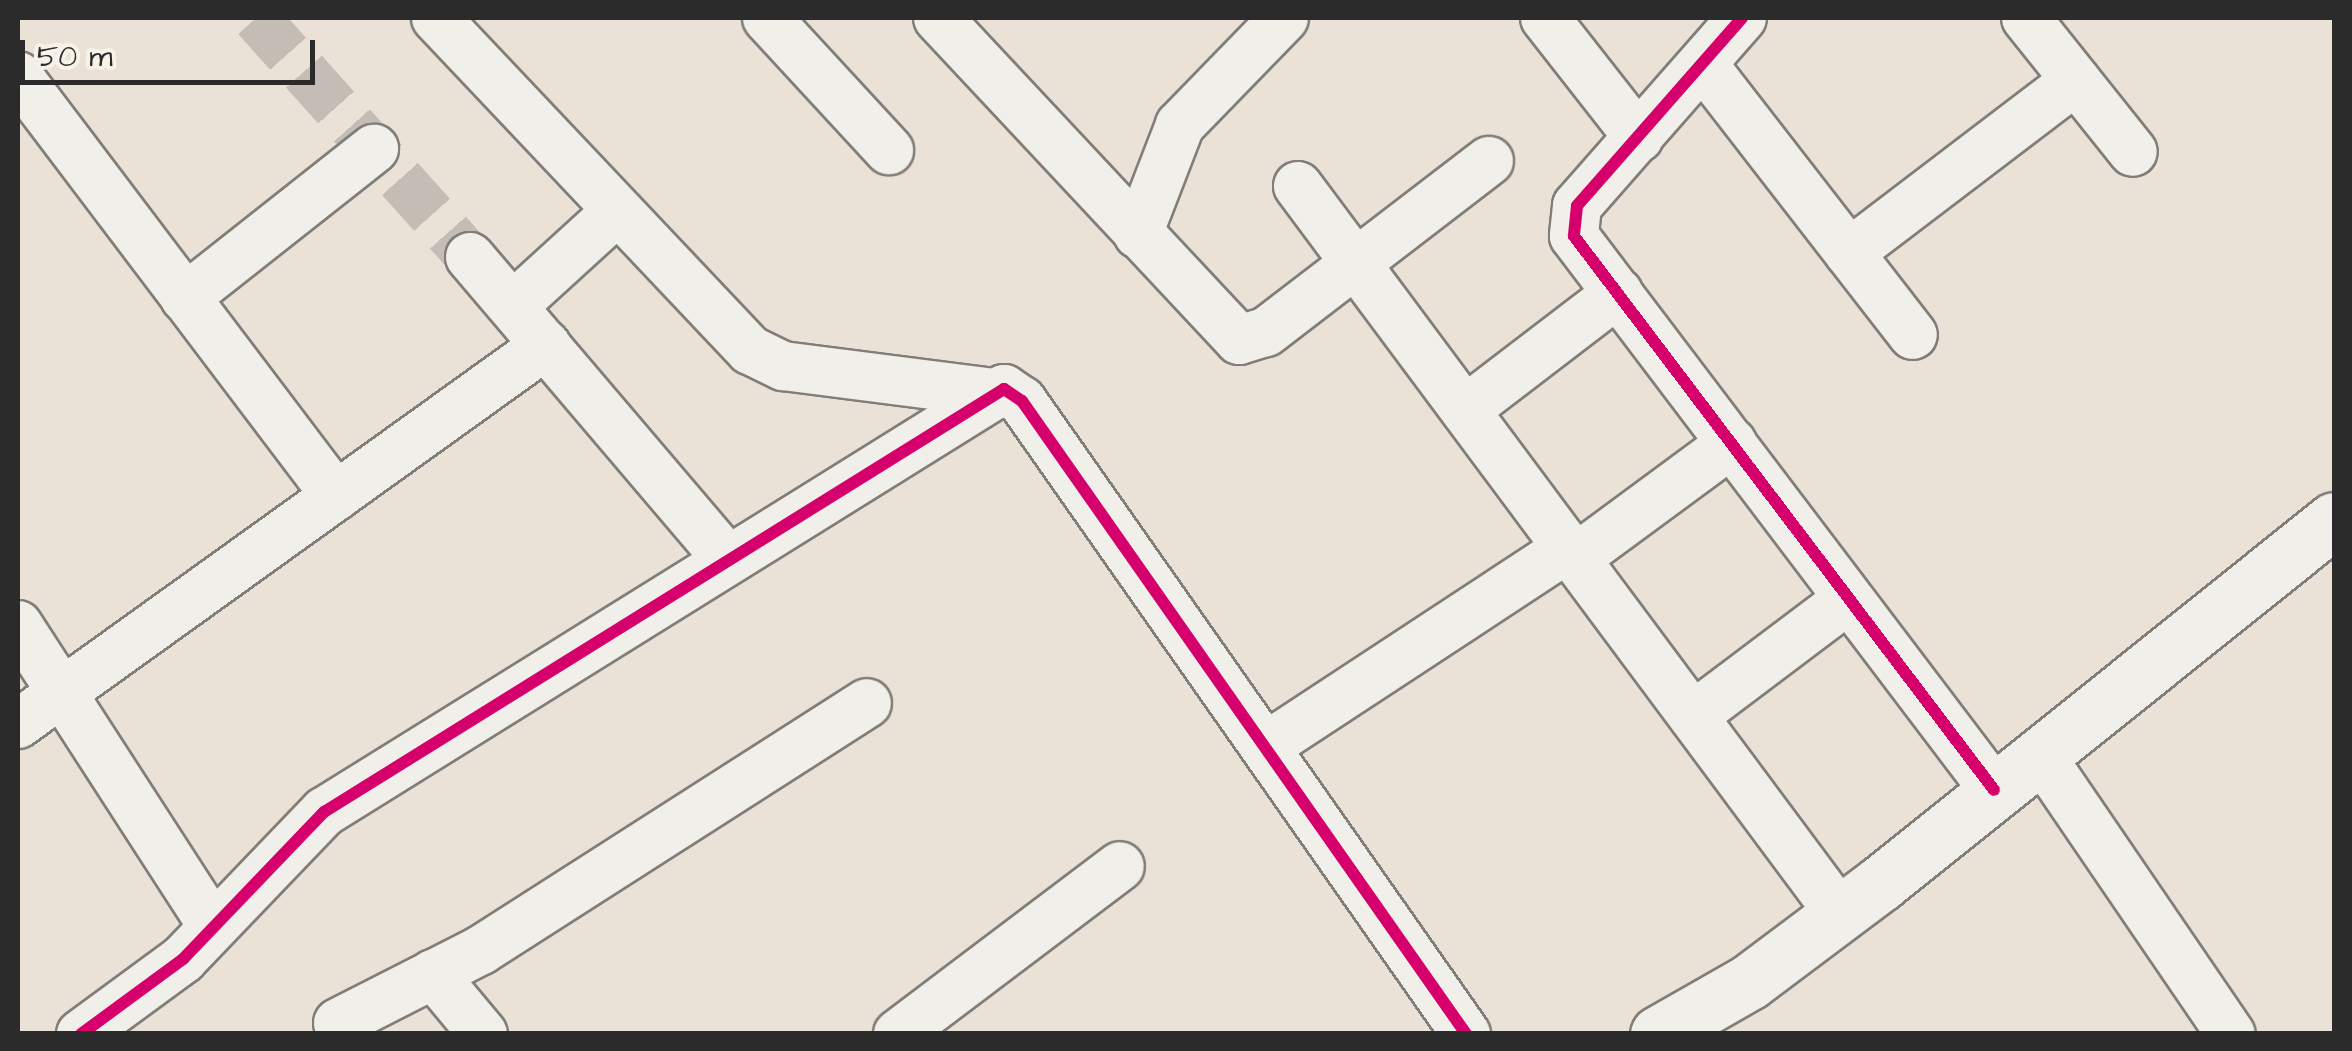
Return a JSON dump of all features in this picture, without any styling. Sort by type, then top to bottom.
[{"type":"street","points":[[436,18],[617,211],[766,360],[994,393],[1022,402],[1466,1034]]},
{"type":"street","points":[[767,18],[888,150]]},
{"type":"street","points":[[938,18],[1239,340],[1266,332],[1360,264],[1489,161]]},
{"type":"street","points":[[1138,234],[1180,125],[1282,18]]},
{"type":"street","points":[[1545,18],[1639,138]]},
{"type":"street","points":[[1742,18],[1706,67],[1639,138],[1571,221],[1618,292],[1994,790]]},
{"type":"street","points":[[2026,18],[2134,152]]},
{"type":"street","points":[[1706,67],[1913,334]]},
{"type":"street","points":[[1849,252],[2076,80]]},
{"type":"street","points":[[22,90],[336,496]]},
{"type":"street","points":[[185,298],[374,149]]},
{"type":"street","points":[[1298,186],[1360,264],[1840,914]]},
{"type":"street","points":[[513,306],[617,211]]},
{"type":"street","points":[[470,257],[728,560]]},
{"type":"street","points":[[1465,410],[1618,292]]},
{"type":"street","points":[[18,724],[546,345]]},
{"type":"street","points":[[81,1034],[212,927],[324,812],[994,393]]},
{"type":"street","points":[[1264,747],[1572,553],[1732,443]]},
{"type":"street","points":[[1658,1034],[1749,982],[1840,914],[2334,520]]},
{"type":"street","points":[[1694,716],[1848,599]]},
{"type":"street","points":[[18,625],[212,927]]},
{"type":"street","points":[[338,1022],[434,974],[867,703]]},
{"type":"street","points":[[2039,753],[2231,1034]]},
{"type":"street","points":[[898,1034],[1120,866]]},
{"type":"street","points":[[434,974],[483,1034]]},
{"type":"tunnel","points":[[256,18],[470,257]]},
{"type":"cycle path","points":[[1742,18],[1577,206],[1574,236],[1994,790]]},
{"type":"cycle path","points":[[81,1034],[183,959],[324,812],[1004,389],[1022,401],[1466,1034]]}]
